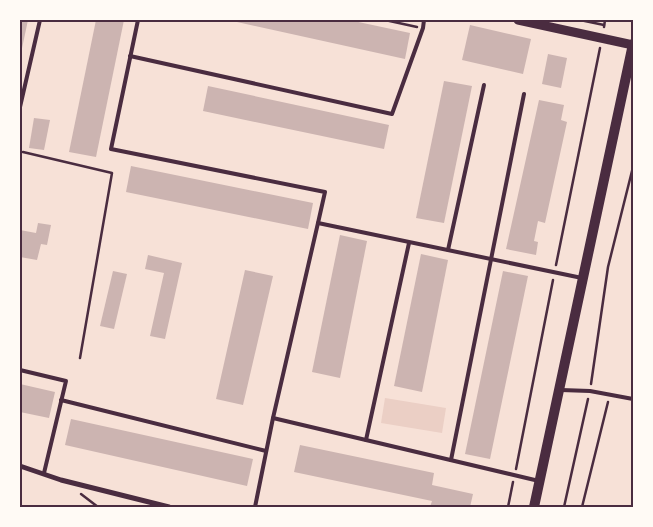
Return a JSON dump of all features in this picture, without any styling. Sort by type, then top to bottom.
[{"type":"main road","points":[[534,507],[633,44]]},
{"type":"street","points":[[518,20],[633,44]]},
{"type":"street","points":[[20,466],[61,480],[169,507]]},
{"type":"lane","points":[[20,107],[40,20]]},
{"type":"lane","points":[[138,20],[111,149],[324,192],[273,418],[256,507]]},
{"type":"lane","points":[[130,56],[392,114],[423,28],[424,20]]},
{"type":"lane","points":[[448,250],[484,85]]},
{"type":"lane","points":[[451,460],[524,94]]},
{"type":"lane","points":[[318,223],[582,278]]},
{"type":"lane","points":[[366,440],[409,243]]},
{"type":"lane","points":[[20,370],[66,380],[44,473]]},
{"type":"lane","points":[[559,390],[590,390],[633,399]]},
{"type":"lane","points":[[62,400],[266,451]]},
{"type":"lane","points":[[273,418],[539,481]]},
{"type":"path","points":[[385,20],[423,28]]},
{"type":"path","points":[[580,20],[604,25]]},
{"type":"path","points":[[23,152],[112,173],[80,358]]},
{"type":"path","points":[[564,507],[590,390],[608,267],[633,167]]},
{"type":"path","points":[[582,507],[610,393]]},
{"type":"shaded area","points":[[385,398],[446,408],[442,433],[381,423]]},
{"type":"building","points":[[20,20],[28,20],[21,53],[20,53]]},
{"type":"building","points":[[96,20],[124,20],[96,157],[69,152]]},
{"type":"building","points":[[228,20],[349,20],[410,33],[405,59]]},
{"type":"building","points":[[470,25],[531,39],[523,74],[462,60]]},
{"type":"building","points":[[548,54],[567,58],[561,88],[542,84]]},
{"type":"building","points":[[444,81],[472,86],[444,223],[416,218]]},
{"type":"building","points":[[208,86],[389,125],[384,149],[203,111]]},
{"type":"building","points":[[539,100],[564,105],[561,120],[567,122],[545,223],[538,221],[534,241],[538,242],[536,255],[506,249]]},
{"type":"building","points":[[34,118],[50,120],[44,150],[29,148]]},
{"type":"building","points":[[131,166],[313,203],[308,229],[126,192]]},
{"type":"building","points":[[38,223],[51,225],[47,245],[41,244],[37,260],[20,257],[20,230],[36,233]]},
{"type":"building","points":[[340,235],[367,241],[340,378],[312,372]]},
{"type":"building","points":[[421,254],[448,260],[422,392],[394,386]]},
{"type":"building","points":[[148,255],[182,263],[165,339],[150,336],[164,273],[145,269]]},
{"type":"building","points":[[245,270],[273,276],[243,405],[216,399]]},
{"type":"building","points":[[113,271],[127,274],[114,329],[100,326]]},
{"type":"building","points":[[503,271],[528,276],[490,459],[465,454]]},
{"type":"building","points":[[20,384],[55,392],[49,418],[20,412]]},
{"type":"building","points":[[71,419],[253,459],[247,486],[65,445]]},
{"type":"building","points":[[300,445],[434,473],[432,485],[473,494],[470,507],[430,507],[432,501],[294,472]]}]
